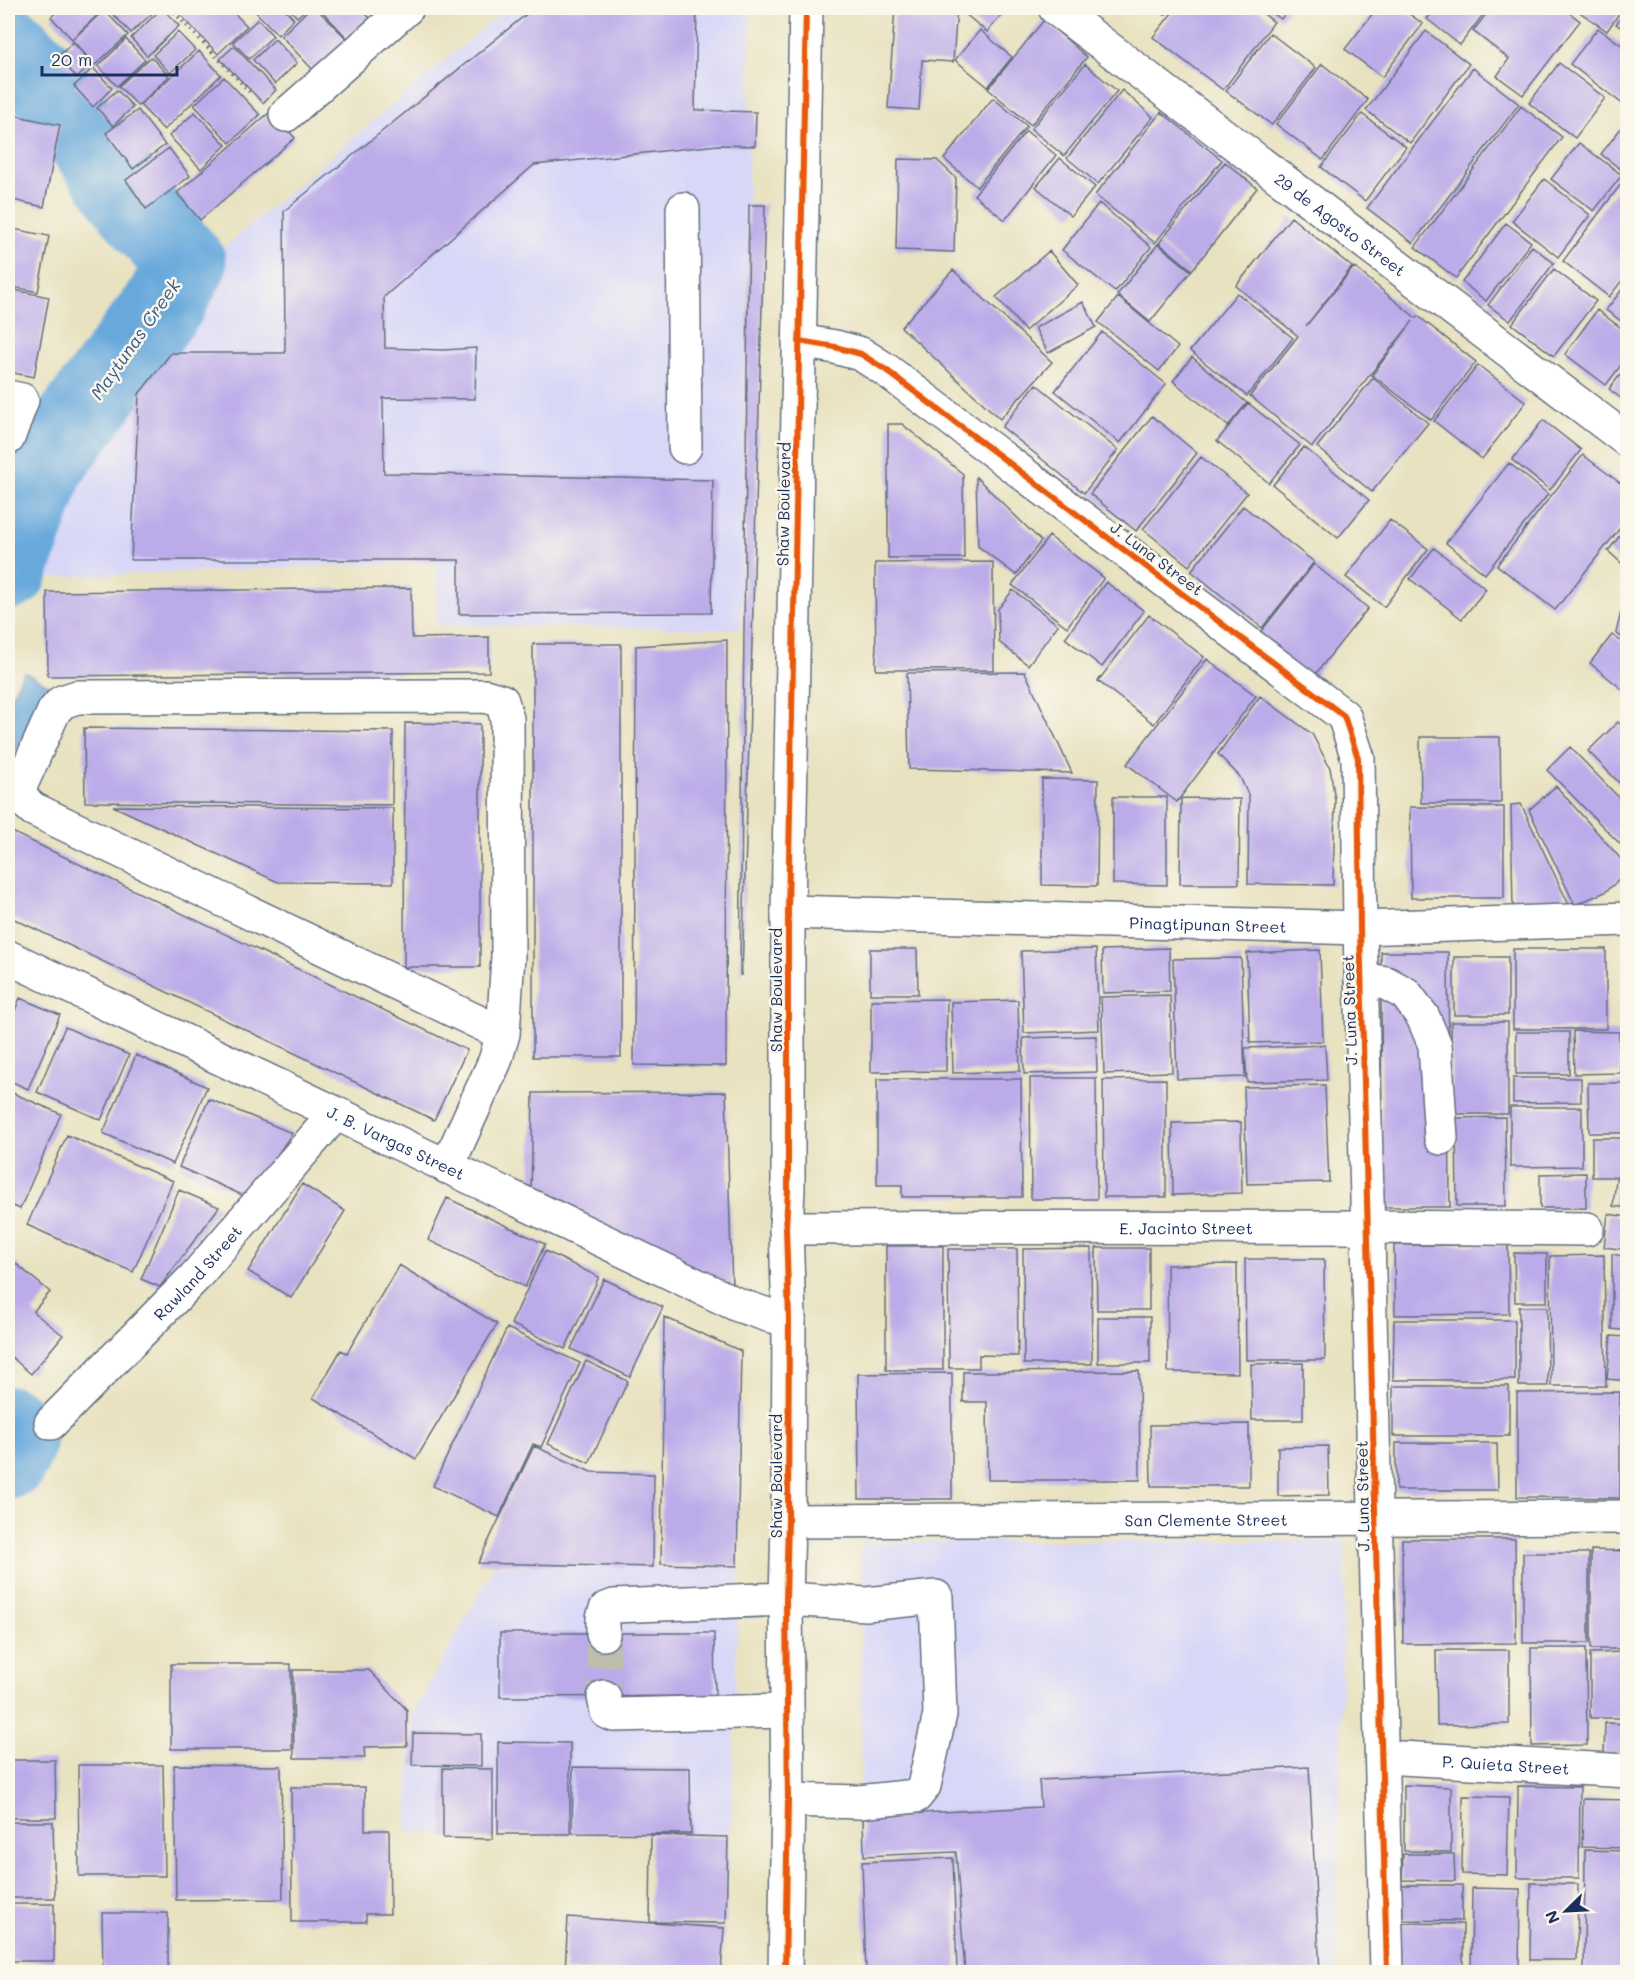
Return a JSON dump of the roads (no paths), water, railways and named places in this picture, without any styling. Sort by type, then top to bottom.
[{"type":"street","points":[[286,115],[407,8]]},
{"type":"street","name":"Shaw Boulevard","points":[[784,1972],[788,1800],[786,1599],[789,1319],[786,1228],[788,912],[806,8]]},
{"type":"street","name":"29 de Agosto Street","points":[[1055,8],[1628,441]]},
{"type":"street","points":[[684,209],[685,447]]},
{"type":"street","name":"J. Luna Street","points":[[799,340],[861,354],[886,370],[1344,716],[1358,758],[1361,979],[1387,1972]]},
{"type":"street","points":[[8,397],[22,400],[8,438]]},
{"type":"street","points":[[447,1167],[495,1061],[502,1034],[508,956],[507,719],[502,701],[485,696],[76,697],[62,702],[54,711],[19,789],[24,801],[33,809],[502,1034]]},
{"type":"street","name":"Pinagtipunan Street","points":[[788,912],[1360,928],[1628,919]]},
{"type":"street","name":"J. B. Vargas Street","points":[[8,957],[738,1305],[771,1316],[789,1319]]},
{"type":"street","points":[[1361,979],[1386,983],[1406,994],[1423,1017],[1435,1044],[1441,1138]]},
{"type":"street","name":"Rawland Street","points":[[51,1423],[194,1278],[335,1114]]},
{"type":"street","name":"E. Jacinto Street","points":[[786,1228],[1587,1229]]},
{"type":"street","name":"San Clemente Street","points":[[788,1521],[1626,1517]]},
{"type":"street","points":[[603,1634],[603,1618],[606,1609],[614,1606],[786,1599],[866,1604],[936,1597],[940,1714],[924,1786],[916,1796],[859,1802],[788,1800]]},
{"type":"street","points":[[604,1697],[607,1712],[614,1714],[787,1711]]},
{"type":"street","name":"P. Quieta Street","points":[[1383,1757],[1628,1771]]},
{"type":"water","points":[[24,672],[50,686],[14,754],[8,750],[8,703]]},
{"type":"waterway","name":"Maytunas Creek","points":[[8,44],[40,75],[136,207],[186,264],[166,301],[45,464],[8,570]]},
{"type":"waterway","name":"Maytunas Creek","points":[[8,1426],[16,1441],[8,1459]]},
{"type":"tunnel","points":[[603,1634],[604,1697]]}]
